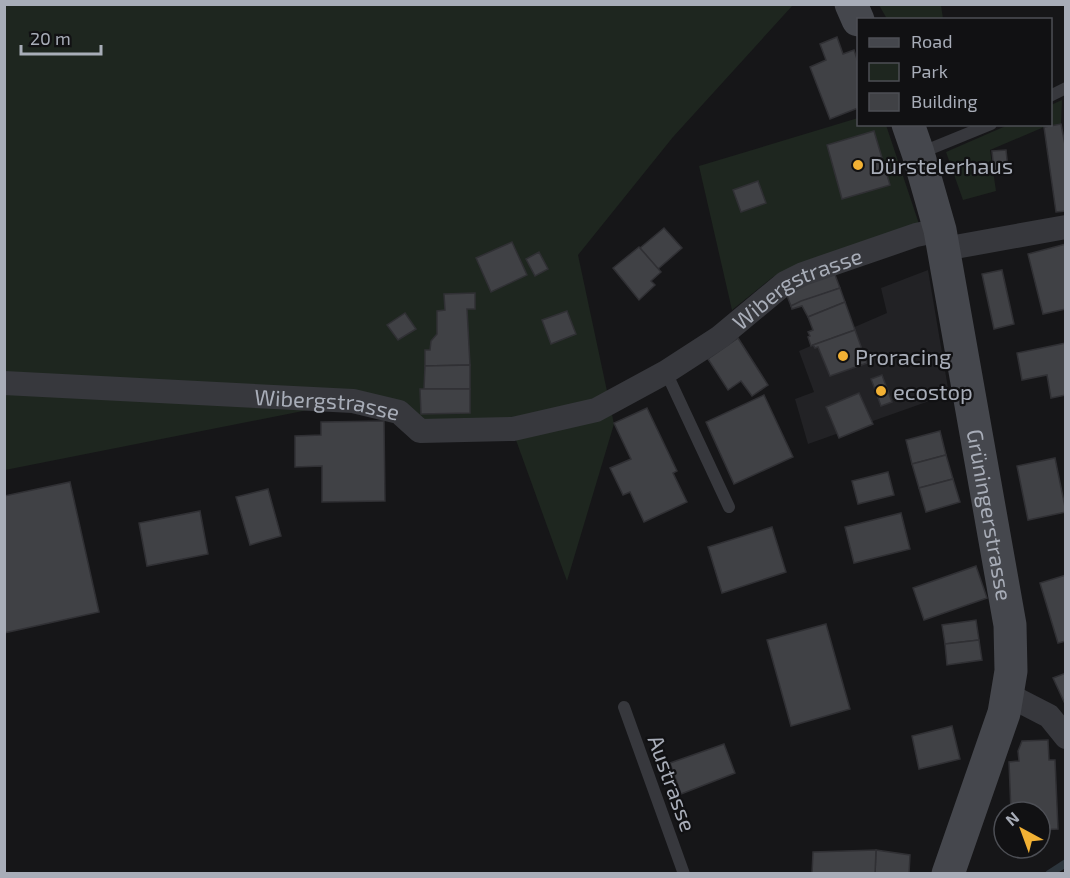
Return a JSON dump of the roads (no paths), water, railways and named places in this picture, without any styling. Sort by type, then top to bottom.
[{"type":"street","points":[[851,4],[857,18]]},
{"type":"street","name":"Grüningerstrasse","points":[[913,139],[942,239],[1010,625],[1011,671],[999,732],[948,873]]},
{"type":"street","name":"Wibergstrasse","points":[[4,383],[353,401],[399,412],[420,431],[513,429],[596,410],[666,372],[720,337],[794,278],[916,235],[942,239],[1065,227]]},
{"type":"street","points":[[1008,695],[1049,717],[1065,737]]},
{"type":"lane","name":"Grüningerstrasse","points":[[913,139],[981,126]]},
{"type":"lane","points":[[666,372],[729,507]]},
{"type":"lane","name":"Austrasse","points":[[624,707],[684,873]]},
{"type":"waterway","points":[[1049,874],[1066,863]]},
{"type":"place","name":"Dürstelerhaus","points":[[858,165]]},
{"type":"place","name":"Proracing","points":[[843,356]]},
{"type":"place","name":"ecostop","points":[[881,391]]}]
